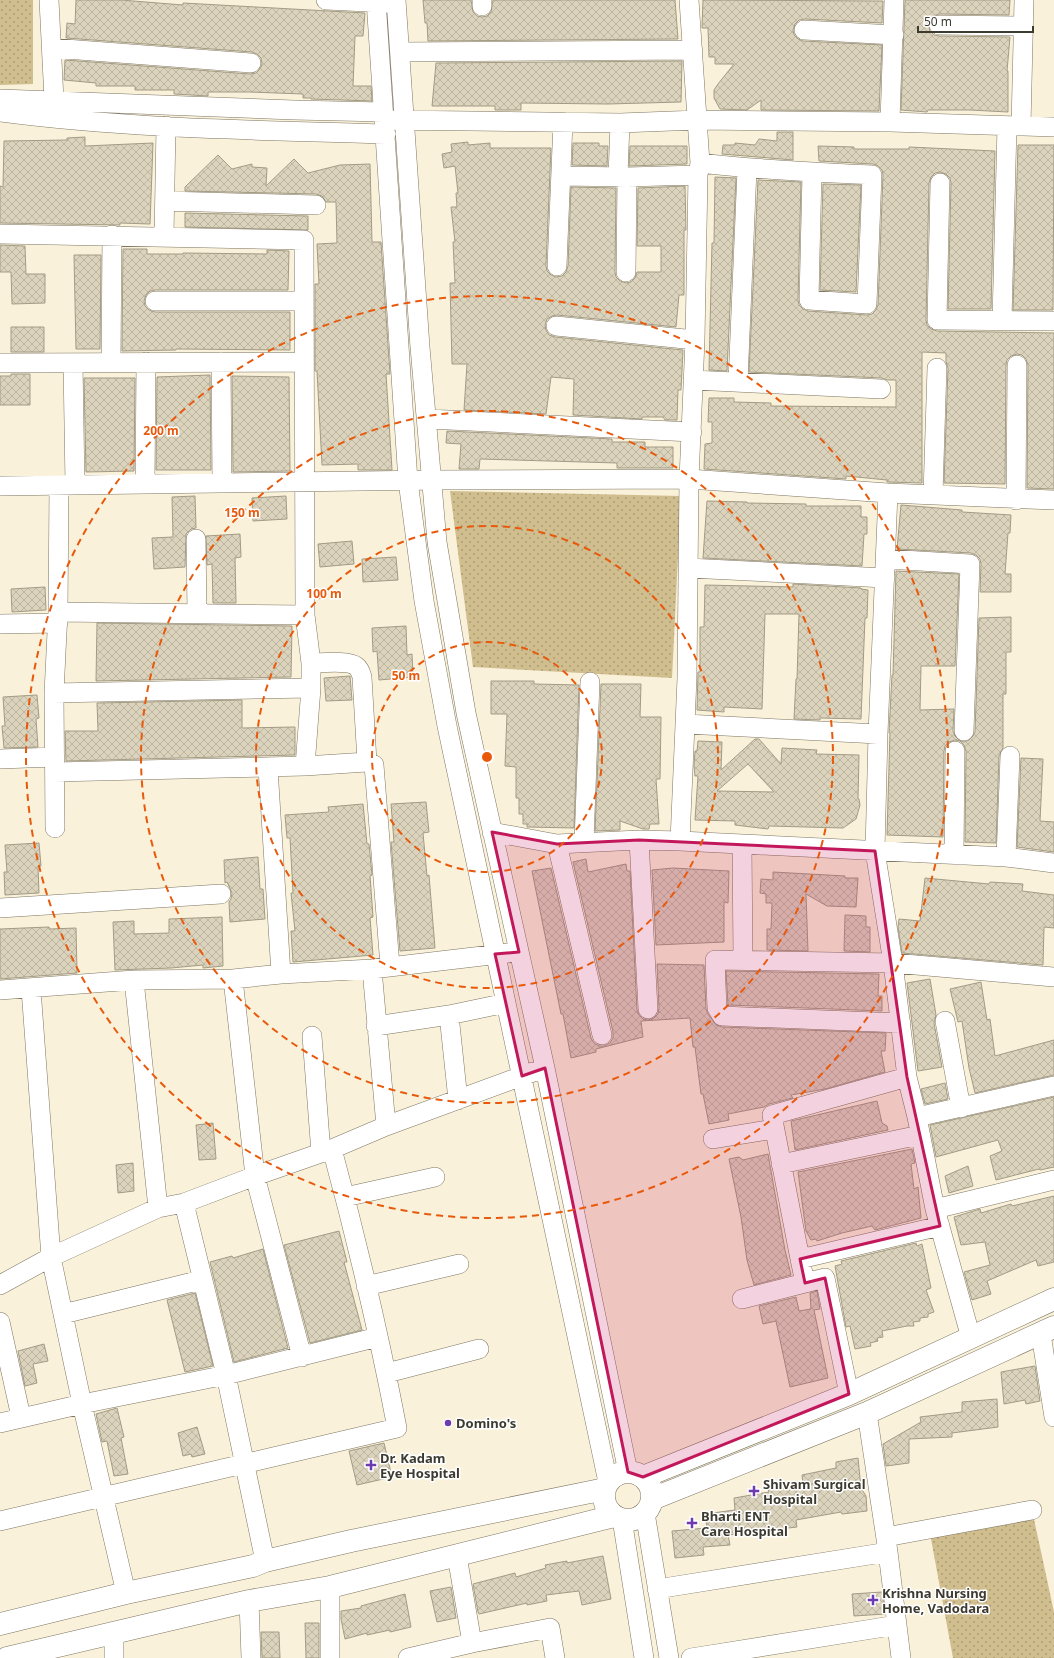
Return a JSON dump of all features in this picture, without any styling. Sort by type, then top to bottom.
[{"type":"highway","points":[[1047,1331],[867,1413],[648,1506],[638,1518],[630,1520],[618,1517],[609,1510],[605,1504],[607,1485],[614,1476],[620,1473],[635,1474],[849,1394],[1054,1300]]},
{"type":"highway","points":[[635,1474],[648,1483],[651,1490],[648,1506]]},
{"type":"highway","points":[[0,1624],[126,1593],[252,1566],[265,1561],[351,1541],[607,1485]]},
{"type":"highway","points":[[7,1658],[249,1601],[330,1587],[618,1517]]},
{"type":"street","points":[[49,0],[54,100]]},
{"type":"street","points":[[326,0],[376,2],[396,1],[401,52],[404,120],[420,347],[428,419],[437,542],[465,706],[635,1474]]},
{"type":"street","points":[[680,842],[685,724],[689,479],[695,340],[699,169],[698,120],[689,0]]},
{"type":"street","points":[[890,122],[894,0]]},
{"type":"street","points":[[1002,320],[1014,126],[1024,0]]},
{"type":"street","points":[[376,2],[408,481],[424,601],[447,726],[607,1485]]},
{"type":"street","points":[[940,25],[1023,26]]},
{"type":"street","points":[[804,30],[894,35]]},
{"type":"street","points":[[52,48],[251,63]]},
{"type":"street","points":[[401,52],[693,50]]},
{"type":"street","points":[[0,98],[294,110],[385,122]]},
{"type":"street","points":[[0,112],[62,120],[166,126],[385,122],[404,120],[620,123],[698,120],[890,122],[1054,127]]},
{"type":"street","points":[[557,266],[563,122]]},
{"type":"street","points":[[620,123],[626,272]]},
{"type":"street","points":[[164,236],[166,201],[166,126]]},
{"type":"street","points":[[561,176],[622,176],[699,169],[747,169],[812,172],[872,175],[867,304],[809,300],[812,172]]},
{"type":"street","points":[[738,382],[747,169]]},
{"type":"street","points":[[940,183],[937,320],[1054,321]]},
{"type":"street","points":[[166,201],[316,205]]},
{"type":"street","points":[[0,234],[164,236],[304,240],[305,615],[311,663],[311,688],[305,766]]},
{"type":"street","points":[[111,363],[112,235]]},
{"type":"street","points":[[155,301],[304,301]]},
{"type":"street","points":[[556,326],[695,340]]},
{"type":"street","points":[[145,484],[146,362]]},
{"type":"street","points":[[221,362],[222,483]]},
{"type":"street","points":[[0,363],[304,362]]},
{"type":"street","points":[[55,828],[54,693],[73,363]]},
{"type":"street","points":[[1016,500],[1017,365]]},
{"type":"street","points":[[933,494],[937,368]]},
{"type":"street","points":[[693,380],[881,389]]},
{"type":"street","points":[[428,419],[692,432]]},
{"type":"street","points":[[0,486],[432,480],[689,479],[1016,500],[1054,500]]},
{"type":"street","points":[[888,492],[878,734],[876,851],[894,963],[907,1077],[937,1217],[971,1338]]},
{"type":"street","points":[[196,539],[197,613]]},
{"type":"street","points":[[886,559],[970,564],[964,731]]},
{"type":"street","points":[[688,568],[885,578]]},
{"type":"street","points":[[0,624],[58,617],[197,613],[305,615]]},
{"type":"street","points":[[311,663],[355,664],[360,669],[362,677],[367,762]]},
{"type":"street","points":[[584,842],[590,682]]},
{"type":"street","points":[[54,693],[311,688]]},
{"type":"street","points":[[685,724],[878,734]]},
{"type":"street","points":[[954,854],[955,751]]},
{"type":"street","points":[[1006,857],[1010,756]]},
{"type":"street","points":[[0,759],[55,765],[268,768],[367,762],[374,765],[381,967],[376,1026],[386,1126]]},
{"type":"street","points":[[268,768],[281,974]]},
{"type":"street","points":[[492,832],[557,844],[639,840],[954,854],[1006,857],[1054,863]]},
{"type":"street","points":[[639,840],[648,1009]]},
{"type":"street","points":[[557,844],[602,1035]]},
{"type":"street","points":[[742,845],[743,960]]},
{"type":"street","points":[[0,908],[221,894]]},
{"type":"street","points":[[0,990],[134,980],[233,979],[381,967],[519,952]]},
{"type":"street","points":[[901,1023],[722,1016],[717,1008],[716,960],[894,963],[1054,977]]},
{"type":"street","points":[[233,979],[255,1176],[302,1357]]},
{"type":"street","points":[[134,980],[158,1208]]},
{"type":"street","points":[[31,988],[50,1257],[82,1404],[126,1593]]},
{"type":"street","points":[[376,1026],[449,1015],[506,1003]]},
{"type":"street","points":[[449,1015],[458,1100]]},
{"type":"street","points":[[945,1020],[961,1108]]},
{"type":"street","points":[[0,1521],[397,1428],[387,1373],[345,1198],[326,1151],[312,1036]]},
{"type":"street","points":[[0,1285],[50,1257],[158,1208],[184,1203],[326,1151],[386,1126],[545,1068]]},
{"type":"street","points":[[805,1283],[772,1115],[907,1077]]},
{"type":"street","points":[[781,1164],[918,1126],[961,1108],[1054,1086]]},
{"type":"street","points":[[713,1140],[774,1129]]},
{"type":"street","points":[[345,1198],[435,1176]]},
{"type":"street","points":[[800,1259],[1054,1180]]},
{"type":"street","points":[[184,1203],[201,1280],[226,1376],[243,1465],[265,1561]]},
{"type":"street","points":[[366,1286],[459,1264]]},
{"type":"street","points":[[742,1299],[825,1278],[849,1394]]},
{"type":"street","points":[[62,1314],[201,1280]]},
{"type":"street","points":[[0,1322],[21,1417]]},
{"type":"street","points":[[1047,1331],[1054,1417]]},
{"type":"street","points":[[0,1423],[82,1404],[226,1376],[378,1337]]},
{"type":"street","points":[[387,1373],[479,1349]]},
{"type":"street","points":[[867,1413],[887,1545],[901,1658]]},
{"type":"street","points":[[648,1506],[657,1589],[669,1658]]},
{"type":"street","points":[[657,1589],[887,1545],[1032,1510]]},
{"type":"street","points":[[618,1517],[644,1658]]},
{"type":"street","points":[[457,1556],[464,1649]]},
{"type":"street","points":[[330,1587],[330,1658]]},
{"type":"street","points":[[249,1601],[251,1658]]},
{"type":"street","points":[[691,1658],[897,1625]]},
{"type":"street","points":[[408,1658],[464,1649],[550,1628],[555,1658]]},
{"type":"street","points":[[114,1634],[114,1658]]},
{"type":"highlighted area","points":[[492,832],[557,844],[639,840],[875,851],[907,1077],[940,1226],[800,1259],[805,1283],[825,1278],[849,1394],[643,1477],[628,1472],[545,1068],[522,1076],[495,954],[519,952]]},
{"type":"shaded area","points":[[0,0],[33,0],[33,84],[0,85]]},
{"type":"shaded area","points":[[450,491],[681,496],[672,678],[473,667]]},
{"type":"shaded area","points":[[1032,1510],[1054,1612],[1054,1658],[953,1658],[929,1528]]},
{"type":"building","points":[[76,0],[121,0],[183,5],[183,3],[365,13],[363,36],[355,36],[353,86],[371,86],[372,101],[311,99],[303,98],[303,94],[250,92],[208,92],[208,96],[174,94],[174,90],[135,90],[135,86],[96,86],[96,83],[64,80],[65,60],[250,74],[256,73],[262,64],[261,58],[252,52],[66,38],[67,23],[75,24]]},
{"type":"building","points":[[423,0],[471,0],[473,12],[477,16],[482,17],[487,16],[491,12],[493,0],[675,0],[678,39],[428,41]]},
{"type":"building","points":[[703,0],[883,1],[882,23],[805,19],[799,20],[795,24],[793,30],[794,35],[803,41],[882,45],[879,111],[761,110],[761,100],[747,110],[720,109],[714,98],[714,90],[734,64],[715,64],[715,57],[709,57],[708,28],[702,28]]},
{"type":"building","points":[[905,0],[1010,0],[1009,15],[939,14],[933,16],[928,24],[930,31],[934,35],[939,36],[1010,37],[1007,71],[1008,112],[928,110],[927,112],[901,110]]},
{"type":"building","points":[[682,61],[681,102],[608,104],[521,103],[521,110],[495,110],[495,106],[432,106],[436,63]]},
{"type":"building","points":[[777,132],[793,132],[793,160],[722,154],[723,145],[735,145],[735,143],[755,145],[759,139],[777,141]]},
{"type":"building","points":[[85,137],[85,146],[153,143],[150,224],[0,223],[0,186],[3,187],[4,141],[67,140],[67,138]]},
{"type":"building","points":[[468,142],[468,145],[490,143],[490,148],[551,148],[546,266],[547,271],[556,277],[562,276],[566,272],[568,266],[571,187],[616,188],[615,272],[616,277],[620,281],[626,283],[631,282],[635,278],[637,272],[661,272],[661,246],[637,246],[638,188],[685,186],[686,230],[684,230],[684,295],[679,295],[676,327],[557,315],[547,319],[545,325],[549,335],[555,337],[683,350],[681,390],[678,390],[677,420],[665,420],[663,417],[642,417],[642,419],[573,415],[574,379],[551,377],[546,414],[464,410],[467,364],[452,364],[450,283],[455,283],[453,242],[455,242],[451,207],[457,207],[456,193],[458,193],[455,166],[444,168],[442,154],[452,152],[451,144]]},
{"type":"building","points":[[573,143],[599,143],[599,146],[608,146],[607,166],[572,165]]},
{"type":"building","points":[[1018,145],[1054,145],[1053,310],[1013,310]]},
{"type":"building","points":[[630,146],[687,146],[687,164],[629,166]]},
{"type":"building","points":[[818,146],[854,147],[854,149],[909,149],[909,147],[995,151],[991,309],[948,309],[951,183],[950,178],[946,174],[940,172],[935,173],[931,177],[929,183],[926,320],[927,325],[931,329],[937,331],[1054,333],[1054,489],[1027,488],[1028,365],[1026,359],[1022,355],[1017,354],[1011,356],[1007,360],[1006,365],[1005,484],[944,483],[948,368],[946,353],[922,352],[922,483],[887,482],[887,480],[846,476],[846,479],[704,469],[705,444],[712,443],[712,422],[708,422],[709,398],[734,398],[734,402],[771,403],[771,406],[896,407],[896,380],[887,380],[882,378],[749,372],[758,180],[801,182],[799,305],[808,311],[867,315],[872,314],[878,305],[882,170],[873,164],[819,161]]},
{"type":"building","points":[[218,155],[232,169],[252,164],[252,167],[267,168],[266,186],[294,159],[308,173],[340,165],[370,164],[372,242],[381,242],[390,374],[386,374],[392,470],[358,470],[358,464],[322,465],[317,371],[315,371],[315,284],[319,284],[317,244],[337,243],[336,202],[326,202],[322,196],[316,194],[185,191],[185,187]]},
{"type":"building","points":[[715,177],[736,178],[727,371],[709,370]]},
{"type":"building","points":[[823,184],[861,185],[856,292],[820,290]]},
{"type":"building","points":[[185,213],[308,216],[308,230],[185,227]]},
{"type":"building","points":[[0,245],[25,246],[26,274],[45,274],[45,303],[12,304],[11,272],[0,272]]},
{"type":"building","points":[[123,249],[147,249],[147,254],[267,254],[267,250],[289,251],[288,290],[155,290],[150,291],[146,295],[144,301],[145,306],[149,310],[155,312],[290,312],[290,350],[176,349],[122,351]]},
{"type":"building","points":[[74,255],[101,255],[100,349],[76,349]]},
{"type":"building","points":[[11,327],[44,327],[44,352],[11,352]]},
{"type":"building","points":[[11,374],[30,374],[30,405],[0,405],[0,376],[11,376]]},
{"type":"building","points":[[210,375],[211,470],[156,470],[157,377]]},
{"type":"building","points":[[232,376],[289,377],[290,471],[233,472]]},
{"type":"building","points":[[84,378],[135,378],[134,471],[86,472]]},
{"type":"building","points":[[447,431],[612,439],[612,442],[645,442],[645,447],[673,447],[673,468],[617,468],[617,463],[480,459],[479,469],[459,469],[461,444],[446,443]]},
{"type":"building","points":[[195,496],[196,528],[191,529],[186,534],[185,567],[154,569],[152,538],[173,537],[172,497]]},
{"type":"building","points":[[286,496],[287,519],[253,521],[252,498]]},
{"type":"building","points":[[707,501],[806,504],[806,506],[861,506],[861,517],[867,517],[867,534],[864,534],[862,566],[703,558]]},
{"type":"building","points":[[901,505],[962,510],[962,512],[1011,515],[1005,574],[1011,574],[1011,592],[980,592],[980,559],[971,553],[897,549]]},
{"type":"building","points":[[240,534],[241,557],[235,558],[236,603],[213,603],[212,564],[207,565],[206,536]]},
{"type":"building","points":[[352,541],[354,564],[320,567],[318,544]]},
{"type":"building","points":[[396,557],[398,580],[363,582],[362,559]]},
{"type":"building","points":[[896,571],[959,574],[955,666],[921,666],[920,710],[954,709],[953,731],[959,740],[964,742],[969,740],[975,732],[979,618],[1011,617],[1011,652],[1006,652],[1006,694],[1003,694],[1003,748],[999,756],[996,843],[965,842],[966,751],[964,745],[960,741],[955,740],[949,742],[945,746],[944,751],[943,837],[887,835],[889,733],[893,675]]},
{"type":"building","points":[[793,584],[861,588],[868,590],[867,618],[865,618],[861,719],[794,719],[799,614],[765,614],[762,709],[724,707],[724,712],[697,710],[698,672],[700,672],[700,627],[704,627],[705,585],[793,587]]},
{"type":"building","points":[[45,587],[46,610],[12,612],[11,589]]},
{"type":"building","points":[[97,623],[292,626],[291,677],[96,681]]},
{"type":"building","points":[[406,626],[407,655],[412,654],[413,677],[379,680],[377,651],[373,652],[372,628]]},
{"type":"building","points":[[350,676],[352,700],[326,701],[324,678]]},
{"type":"building","points":[[491,681],[534,681],[534,684],[579,685],[574,828],[527,827],[527,824],[523,824],[523,814],[519,814],[519,798],[516,798],[516,767],[505,766],[507,714],[491,714]]},
{"type":"building","points":[[601,684],[641,684],[640,717],[661,717],[660,779],[656,779],[659,824],[650,824],[649,829],[643,829],[620,821],[620,830],[595,831]]},
{"type":"building","points":[[37,695],[39,718],[36,719],[38,747],[4,748],[2,726],[5,726],[3,697]]},
{"type":"building","points":[[242,700],[242,728],[295,727],[295,755],[66,761],[65,731],[98,731],[97,703]]},
{"type":"building","points":[[755,739],[759,739],[781,764],[782,748],[817,750],[816,754],[859,755],[858,799],[860,805],[856,819],[843,828],[769,826],[768,829],[735,825],[735,821],[695,820],[698,776],[695,776],[694,766],[695,751],[697,751],[698,741],[722,742],[721,770]],"holes":[[[748,764],[774,792],[717,791]]]},
{"type":"building","points":[[1021,758],[1043,759],[1040,821],[1054,822],[1054,852],[1017,847]]},
{"type":"building","points":[[426,802],[429,832],[423,833],[427,876],[429,875],[435,948],[400,951],[391,842],[394,842],[391,804]]},
{"type":"building","points":[[363,804],[372,875],[370,876],[373,917],[370,918],[373,955],[293,962],[291,931],[295,931],[291,893],[293,893],[290,838],[287,838],[285,815],[329,812],[328,807]]},
{"type":"building","points":[[39,843],[41,866],[38,866],[39,893],[5,895],[4,872],[7,872],[5,845]]},
{"type":"building","points":[[258,857],[260,889],[263,889],[265,919],[230,922],[229,902],[232,893],[227,882],[225,883],[224,860]]},
{"type":"building","points":[[586,859],[588,872],[626,864],[627,871],[630,871],[637,1010],[643,1019],[648,1020],[654,1018],[658,1014],[657,964],[704,965],[706,1009],[716,1025],[722,1027],[886,1033],[885,1051],[881,1051],[885,1072],[825,1089],[791,1095],[793,1098],[769,1104],[764,1107],[728,1114],[729,1120],[709,1124],[703,1094],[701,1094],[690,1018],[641,1021],[643,1037],[596,1049],[596,1052],[571,1058],[532,871],[551,868],[591,1038],[594,1043],[599,1046],[604,1046],[610,1043],[613,1038],[613,1032],[573,862]]},
{"type":"building","points":[[673,868],[729,871],[728,903],[724,902],[724,942],[656,945],[652,870]]},
{"type":"building","points":[[773,872],[858,878],[856,907],[827,906],[806,894],[808,951],[767,950],[767,929],[771,929],[772,903],[766,903],[766,894],[760,893],[761,879],[773,880]]},
{"type":"building","points":[[925,878],[989,884],[990,882],[1023,884],[1022,891],[1054,895],[1054,928],[1044,927],[1043,965],[902,953],[898,927],[899,919],[920,921]]},
{"type":"building","points":[[845,915],[866,916],[866,927],[870,927],[870,952],[844,951]]},
{"type":"building","points":[[222,917],[223,966],[203,968],[203,965],[115,970],[113,922],[134,921],[134,934],[169,933],[169,919]]},
{"type":"building","points":[[49,927],[50,929],[76,928],[77,973],[0,979],[0,929]]},
{"type":"building","points":[[726,971],[879,974],[878,996],[882,996],[882,1011],[728,1005]]},
{"type":"building","points":[[930,979],[936,1015],[934,1023],[942,1067],[918,1071],[907,983]]},
{"type":"building","points":[[981,982],[987,1020],[990,1019],[995,1056],[1054,1040],[1054,1075],[975,1093],[969,1068],[962,1021],[958,1022],[950,989]]},
{"type":"building","points":[[945,1083],[948,1099],[925,1104],[921,1089]]},
{"type":"building","points":[[1054,1097],[1054,1167],[1039,1169],[996,1180],[990,1156],[1002,1151],[998,1140],[936,1157],[930,1125]]},
{"type":"building","points":[[877,1101],[882,1123],[887,1126],[888,1130],[795,1150],[791,1121]]},
{"type":"building","points":[[213,1123],[216,1159],[199,1160],[196,1125]]},
{"type":"building","points":[[912,1149],[915,1163],[911,1164],[914,1189],[918,1187],[921,1218],[875,1230],[872,1226],[817,1241],[816,1239],[811,1240],[806,1231],[798,1172]]},
{"type":"building","points":[[768,1154],[785,1250],[791,1275],[754,1285],[747,1260],[741,1217],[729,1159],[739,1157],[743,1160]]},
{"type":"building","points":[[133,1163],[134,1191],[118,1193],[116,1165]]},
{"type":"building","points":[[968,1166],[973,1186],[949,1193],[945,1176]]},
{"type":"building","points":[[1054,1196],[1054,1262],[1038,1266],[1036,1260],[987,1281],[991,1294],[972,1300],[964,1272],[990,1265],[985,1242],[961,1245],[954,1217],[980,1209],[981,1213],[1011,1204],[1012,1206]]},
{"type":"building","points":[[339,1231],[347,1262],[344,1262],[362,1330],[310,1343],[284,1245]]},
{"type":"building","points":[[916,1243],[917,1246],[922,1244],[931,1288],[926,1290],[934,1312],[928,1314],[928,1317],[920,1318],[920,1321],[913,1322],[914,1326],[882,1331],[883,1337],[877,1338],[878,1341],[870,1343],[871,1346],[855,1349],[850,1326],[846,1327],[835,1266],[842,1264],[841,1261]]},
{"type":"building","points":[[263,1249],[288,1348],[234,1362],[210,1262],[232,1256],[233,1258]]},
{"type":"building","points":[[817,1291],[820,1309],[814,1310],[828,1378],[790,1387],[776,1321],[763,1324],[759,1306],[796,1297],[799,1311],[811,1309],[810,1293]]},
{"type":"building","points":[[195,1293],[213,1366],[185,1372],[167,1300]]},
{"type":"building","points":[[44,1344],[48,1361],[33,1364],[37,1383],[25,1386],[18,1351]]},
{"type":"building","points":[[1035,1366],[1040,1401],[1026,1404],[1025,1400],[1004,1404],[1001,1372]]},
{"type":"building","points":[[997,1399],[998,1427],[952,1433],[952,1437],[909,1439],[909,1463],[886,1466],[883,1444],[921,1422],[920,1417],[962,1412],[962,1402]]},
{"type":"building","points":[[117,1408],[124,1437],[121,1438],[128,1474],[114,1476],[107,1441],[102,1442],[96,1414]]},
{"type":"building","points":[[197,1427],[205,1454],[192,1457],[191,1454],[183,1456],[178,1433]]},
{"type":"building","points":[[384,1443],[392,1477],[357,1485],[349,1451]]},
{"type":"building","points":[[858,1458],[861,1488],[866,1496],[867,1511],[842,1514],[841,1512],[796,1520],[797,1527],[728,1535],[730,1545],[703,1547],[704,1555],[675,1558],[672,1531],[707,1528],[705,1514],[735,1510],[734,1498],[769,1492],[768,1489],[803,1484],[802,1475],[836,1468],[836,1462]]},
{"type":"building","points":[[603,1556],[611,1599],[582,1605],[579,1591],[546,1595],[547,1601],[527,1605],[527,1603],[479,1614],[478,1612],[473,1584],[515,1573],[516,1577],[546,1568],[545,1565],[567,1561],[567,1563]]},
{"type":"building","points":[[451,1587],[456,1618],[437,1622],[430,1591]]},
{"type":"building","points":[[882,1592],[885,1614],[854,1616],[852,1594]]},
{"type":"building","points":[[405,1594],[411,1627],[390,1632],[390,1630],[367,1635],[367,1633],[345,1639],[341,1611],[361,1608],[361,1606]]},
{"type":"building","points":[[305,1623],[319,1623],[319,1658],[306,1658]]},
{"type":"building","points":[[261,1632],[279,1632],[280,1658],[262,1658]]},
{"type":"place","name":"Domino's","points":[[448,1423]]},
{"type":"place","name":"Dr. Kadam Eye Hospital","points":[[371,1465]]},
{"type":"place","name":"Shivam Surgical Hospital","points":[[754,1491]]},
{"type":"place","name":"Bharti ENT Care Hospital","points":[[692,1523]]},
{"type":"place","name":"Krishna Nursing Home, Vadodara","points":[[873,1600]]}]
